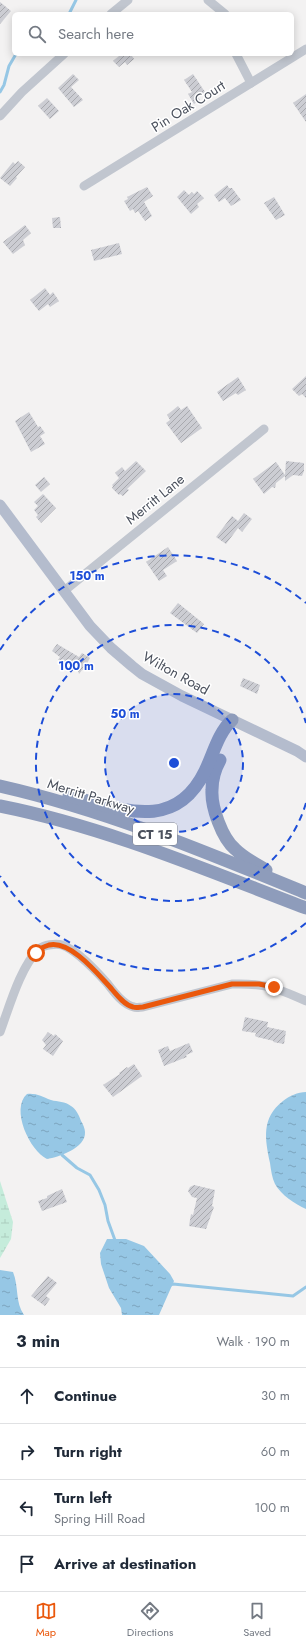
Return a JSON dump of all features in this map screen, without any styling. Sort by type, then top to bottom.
[{"type":"highway","points":[[0,781],[39,788],[124,810],[152,812],[166,809],[180,803],[195,789],[223,732],[232,720]]},
{"type":"highway","points":[[232,720],[233,726],[230,736],[214,773],[212,791],[216,812],[222,830],[234,849],[273,874],[306,892]]},
{"type":"highway","name":"Merritt Parkway","points":[[0,786],[53,800],[136,827],[306,892]]},
{"type":"highway","name":"CT 15","points":[[0,806],[52,818],[121,839],[306,908]]},
{"type":"main road","name":"Wilton Road","points":[[0,505],[90,626],[111,648],[142,674],[297,751],[306,757]]},
{"type":"street","points":[[113,12],[128,0]]},
{"type":"street","points":[[208,0],[223,12]]},
{"type":"street","name":"Pin Oak Court","points":[[84,186],[306,49]]},
{"type":"street","points":[[0,116],[22,92],[62,56]]},
{"type":"street","points":[[237,56],[251,83]]},
{"type":"street","name":"Merritt Lane","points":[[64,591],[264,429]]},
{"type":"street","points":[[0,1032],[16,989],[31,961],[40,948],[55,944],[62,945],[78,955],[99,974],[126,1003],[134,1007],[143,1007],[232,984],[274,987],[306,1001]]},
{"type":"green space","points":[[0,1181],[13,1222],[11,1239],[0,1258]]},
{"type":"water","points":[[306,1092],[306,1209],[289,1199],[275,1184],[267,1146],[266,1129],[271,1114],[283,1101],[291,1096]]},
{"type":"water","points":[[27,1094],[64,1102],[73,1107],[85,1129],[84,1138],[81,1143],[65,1154],[47,1159],[41,1155],[34,1148],[29,1139],[21,1119],[22,1101]]},
{"type":"water","points":[[107,1239],[126,1239],[144,1246],[170,1274],[174,1281],[159,1315],[122,1315],[121,1308],[109,1288],[101,1264],[100,1253]]},
{"type":"water","points":[[0,1270],[13,1272],[19,1305],[24,1315],[0,1315]]},
{"type":"building","points":[[0,2],[11,11],[0,24]]},
{"type":"building","points":[[119,56],[132,56],[134,59],[127,65],[125,62],[119,67],[113,61]]},
{"type":"building","points":[[73,74],[79,80],[71,87],[83,100],[74,107],[58,88]]},
{"type":"building","points":[[193,74],[205,92],[198,97],[200,100],[194,104],[188,94],[192,92],[184,80]]},
{"type":"building","points":[[306,94],[306,122],[293,103]]},
{"type":"building","points":[[47,98],[59,111],[50,119],[38,106]]},
{"type":"building","points":[[18,161],[25,167],[10,186],[0,178],[13,162],[15,164]]},
{"type":"building","points":[[227,185],[229,188],[232,188],[241,200],[231,206],[225,198],[219,202],[214,195]]},
{"type":"building","points":[[147,187],[153,196],[144,202],[152,216],[145,221],[138,211],[135,213],[133,209],[130,211],[124,201],[128,199],[127,197]]},
{"type":"building","points":[[184,190],[189,195],[192,192],[194,194],[197,191],[204,198],[197,204],[199,207],[191,214],[177,197]]},
{"type":"building","points":[[274,197],[285,215],[276,220],[264,203]]},
{"type":"building","points":[[60,217],[61,228],[53,228],[52,218]]},
{"type":"building","points":[[25,225],[31,233],[23,240],[25,245],[13,254],[3,242]]},
{"type":"building","points":[[119,243],[122,254],[94,261],[91,250]]},
{"type":"building","points":[[45,288],[50,295],[53,292],[59,301],[50,307],[48,304],[39,311],[30,300]]},
{"type":"building","points":[[306,376],[306,398],[302,394],[299,396],[292,389]]},
{"type":"building","points":[[238,377],[246,390],[238,395],[236,393],[223,401],[217,392]]},
{"type":"building","points":[[178,406],[181,410],[187,406],[202,428],[181,443],[166,423],[170,420],[167,415]]},
{"type":"building","points":[[29,412],[38,427],[40,426],[45,433],[40,436],[45,444],[31,452],[15,421]]},
{"type":"building","points":[[136,461],[146,471],[127,489],[129,490],[123,496],[120,494],[119,495],[112,488],[112,485],[119,478],[115,473],[122,467],[125,471]]},
{"type":"building","points":[[286,461],[304,463],[304,471],[302,476],[293,475],[285,481],[285,476],[276,483],[275,488],[272,487],[264,494],[253,479],[276,462],[285,475]]},
{"type":"building","points":[[44,477],[50,484],[41,492],[35,485]]},
{"type":"building","points":[[43,494],[56,508],[41,523],[36,517],[38,515],[34,510],[38,506],[34,502]]},
{"type":"building","points":[[244,513],[252,519],[242,532],[238,528],[226,544],[216,537],[232,516],[238,521]]},
{"type":"building","points":[[168,547],[177,561],[163,570],[167,576],[159,581],[146,562]]},
{"type":"building","points":[[178,603],[204,624],[197,633],[170,613]]},
{"type":"building","points":[[57,644],[79,657],[82,653],[90,658],[86,665],[91,668],[82,670],[79,674],[77,666],[67,660],[65,664],[58,660],[60,657],[52,651]]},
{"type":"building","points":[[243,678],[260,685],[257,694],[240,686]]},
{"type":"building","points":[[245,1017],[268,1022],[267,1027],[286,1031],[284,1044],[257,1037],[255,1036],[256,1033],[242,1031]]},
{"type":"building","points":[[48,1032],[54,1036],[55,1034],[63,1041],[53,1056],[43,1049],[46,1045],[42,1040]]},
{"type":"building","points":[[189,1043],[193,1052],[186,1055],[187,1057],[164,1066],[158,1050],[168,1046],[170,1051]]},
{"type":"building","points":[[134,1064],[142,1076],[113,1097],[103,1085],[120,1074],[119,1073],[127,1067],[128,1068]]},
{"type":"building","points":[[194,1185],[215,1190],[212,1206],[214,1207],[206,1229],[189,1226],[191,1214],[193,1215],[197,1198],[192,1197],[188,1191],[190,1187]]},
{"type":"building","points":[[62,1189],[67,1202],[42,1211],[38,1201],[47,1198],[47,1196]]},
{"type":"building","points":[[48,1276],[57,1283],[46,1296],[50,1299],[45,1306],[31,1296]]},
{"type":"waterway","points":[[70,12],[76,0]]},
{"type":"waterway","points":[[0,92],[4,85],[9,66],[15,56]]},
{"type":"waterway","points":[[62,1155],[77,1168],[90,1175],[99,1190],[105,1205],[108,1221],[116,1243]]},
{"type":"waterway","points":[[171,1285],[293,1296],[306,1287]]},
{"type":"route","points":[[36,953],[40,948],[55,944],[62,945],[71,950],[99,974],[126,1003],[134,1007],[143,1007],[232,984],[259,984],[274,987]]}]
